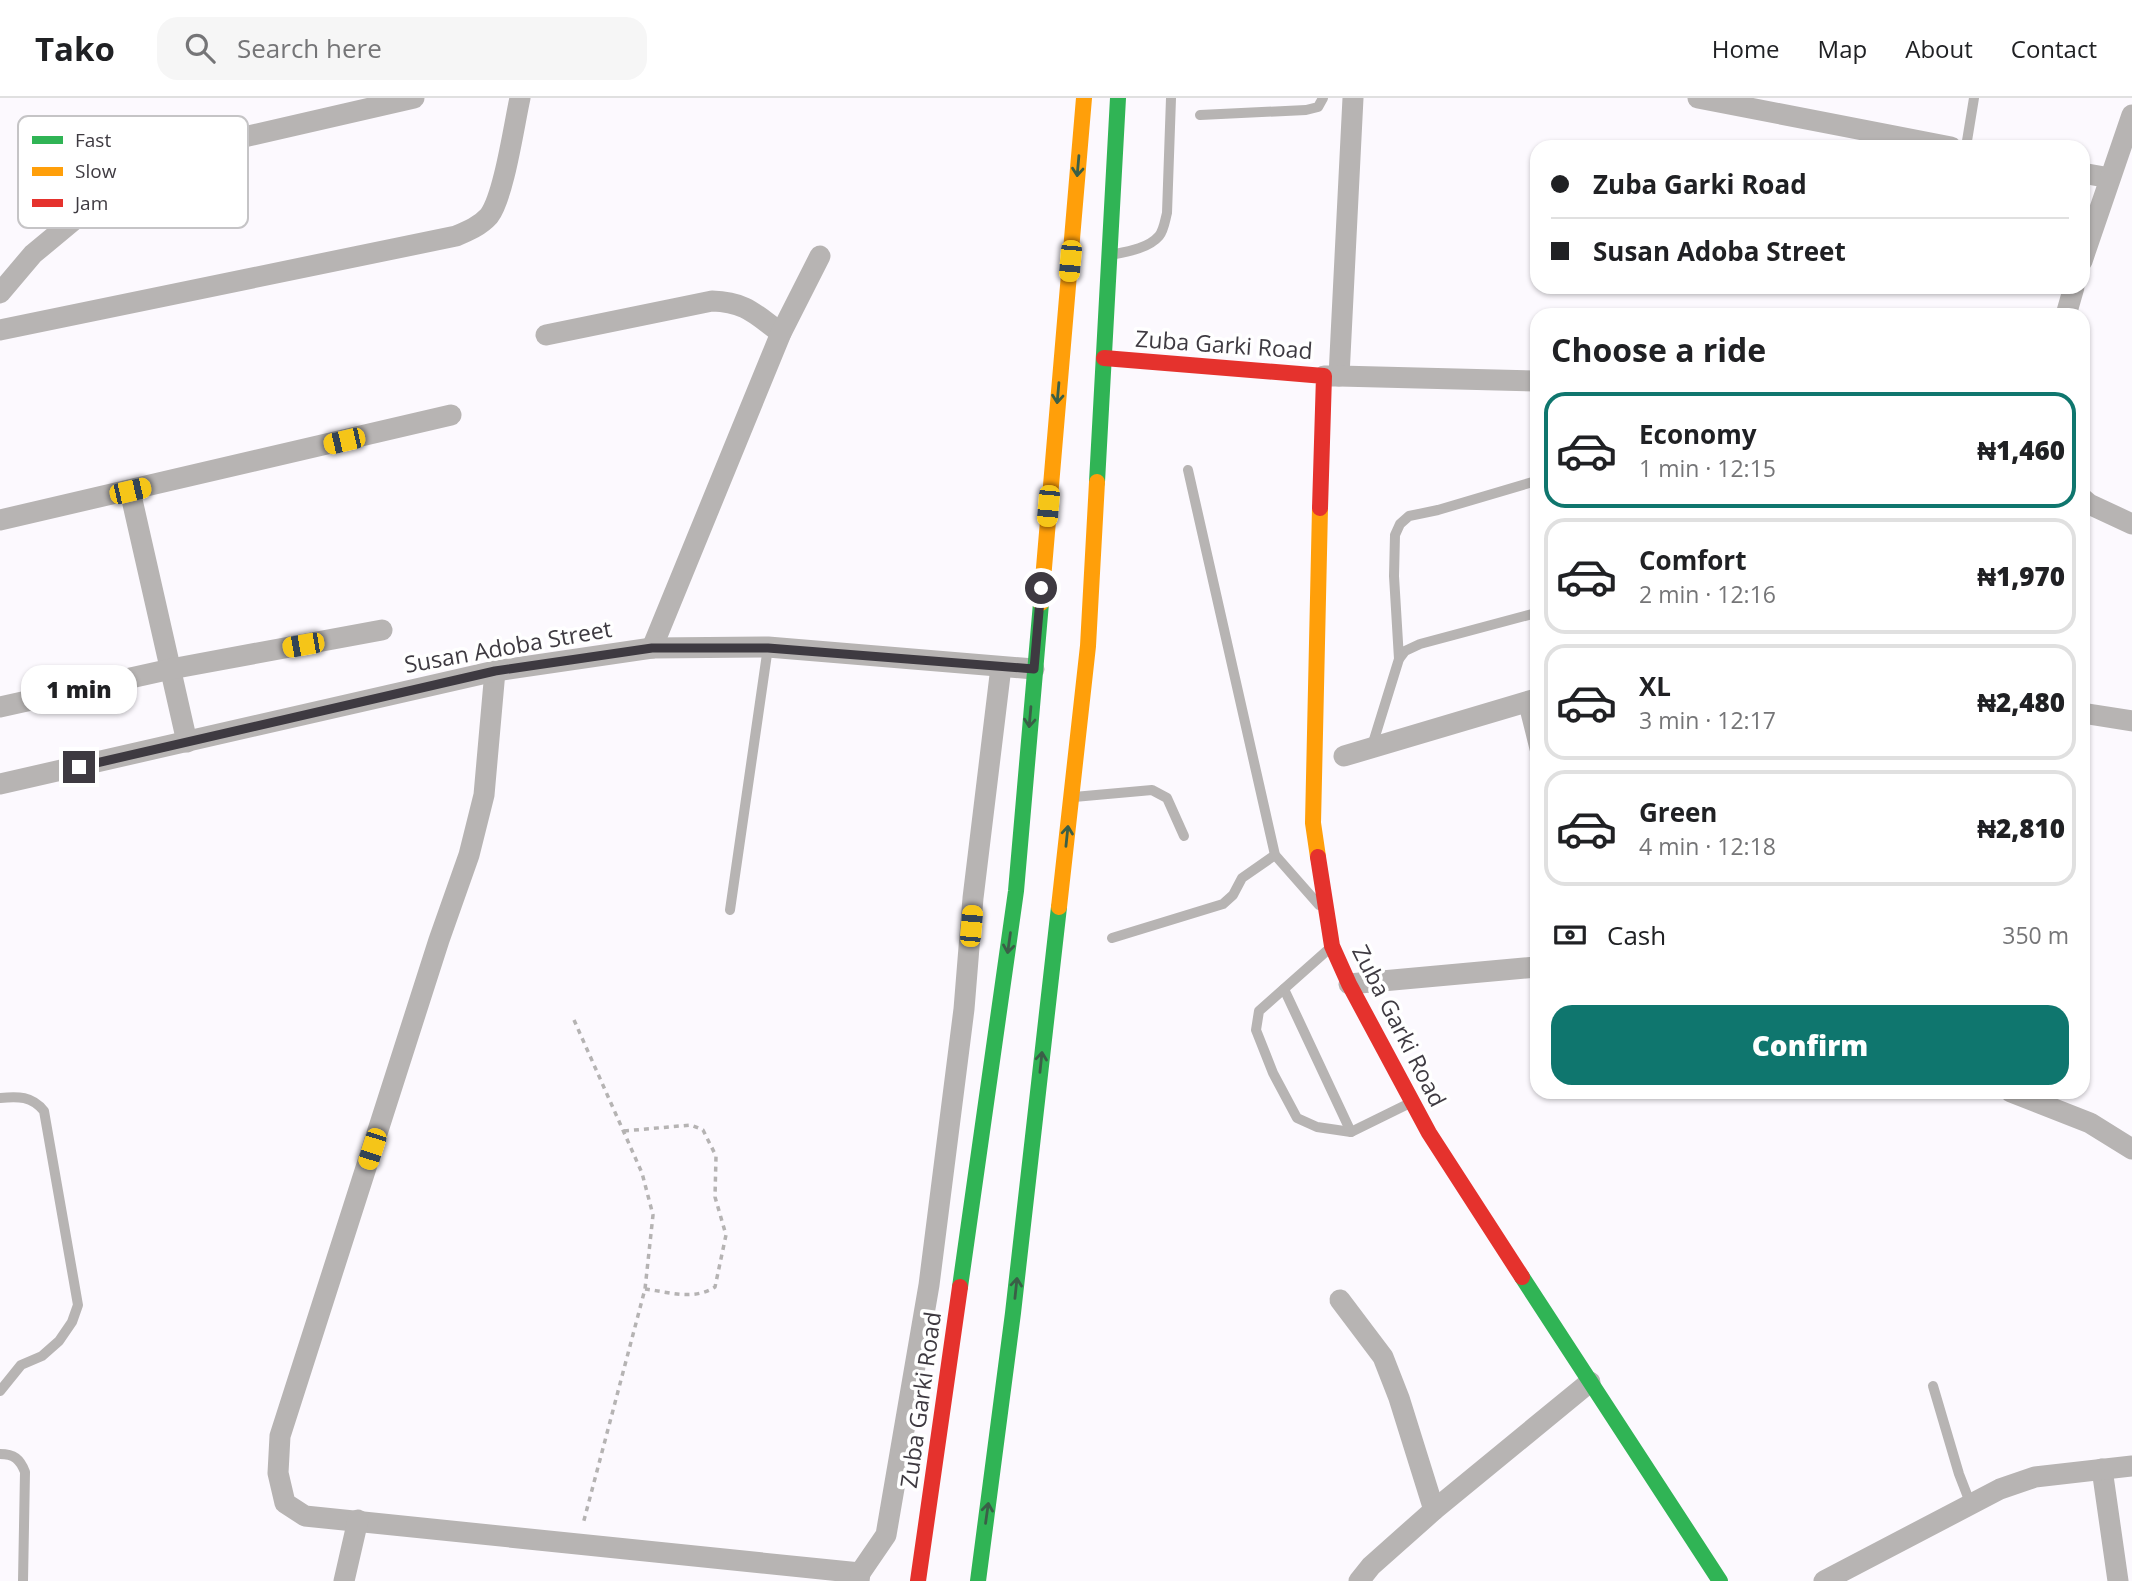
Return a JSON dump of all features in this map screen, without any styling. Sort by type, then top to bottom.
[{"type":"main road","name":"Zuba Garki Road","points":[[918,1581],[1016,891],[1084,98]]},
{"type":"main road","name":"Zuba Garki Road","points":[[978,1581],[1013,1314],[1088,646],[1118,98]]},
{"type":"main road","name":"Zuba Garki Road","points":[[1104,358],[1331,376],[1316,623],[1313,823],[1332,946],[1349,984],[1429,1133],[1720,1581]]},
{"type":"street","points":[[248,136],[414,98]]},
{"type":"street","points":[[0,330],[456,236],[476,228],[490,214],[503,180],[520,98]]},
{"type":"street","points":[[1353,98],[1331,376],[1530,381]]},
{"type":"street","points":[[1698,98],[1915,140]]},
{"type":"street","points":[[2090,237],[2132,115]]},
{"type":"street","points":[[2090,174],[2110,178]]},
{"type":"street","points":[[0,293],[33,254],[64,228]]},
{"type":"street","points":[[652,648],[781,333],[820,256]]},
{"type":"street","points":[[546,335],[712,301],[729,301],[745,306],[781,333]]},
{"type":"street","points":[[0,520],[451,415]]},
{"type":"street","points":[[130,491],[187,742]]},
{"type":"street","points":[[2090,504],[2132,524]]},
{"type":"street","points":[[0,708],[171,669],[382,630]]},
{"type":"street","name":"Susan Adoba Street","points":[[0,784],[495,671],[652,648],[768,648],[1034,669]]},
{"type":"street","points":[[495,671],[484,795],[469,855],[439,940],[280,1436],[278,1474],[285,1503],[305,1516],[578,1542],[860,1577],[886,1535],[929,1285],[964,1009],[973,898],[1001,667]]},
{"type":"street","points":[[1344,756],[1530,701]]},
{"type":"street","points":[[2090,714],[2132,721]]},
{"type":"street","points":[[1349,984],[1530,968]]},
{"type":"street","points":[[2029,1099],[2090,1123],[2132,1149]]},
{"type":"street","points":[[1340,1300],[1383,1357],[1399,1398],[1434,1510]]},
{"type":"street","points":[[1359,1581],[1371,1566],[1434,1510],[1590,1382]]},
{"type":"street","points":[[1824,1581],[2000,1489],[2035,1477],[2132,1466]]},
{"type":"street","points":[[2102,1469],[2118,1581]]},
{"type":"street","points":[[344,1581],[358,1520]]},
{"type":"lane","points":[[1110,255],[1136,249],[1159,237],[1164,226],[1167,214],[1171,98]]},
{"type":"lane","points":[[1200,115],[1307,110],[1318,107],[1324,98]]},
{"type":"lane","points":[[1967,140],[1974,98]]},
{"type":"lane","points":[[1188,470],[1275,855],[1328,915]]},
{"type":"lane","points":[[1373,746],[1399,659],[1394,576],[1395,535],[1400,524],[1409,516],[1530,483]]},
{"type":"lane","points":[[1399,659],[1405,651],[1420,644],[1530,615]]},
{"type":"lane","points":[[730,910],[768,648]]},
{"type":"lane","points":[[1071,797],[1152,790],[1167,799],[1184,836]]},
{"type":"lane","points":[[1112,938],[1223,904],[1233,895],[1242,878],[1275,855]]},
{"type":"lane","points":[[1332,946],[1259,1011],[1256,1030],[1273,1073],[1297,1118],[1317,1127],[1351,1132],[1412,1102]]},
{"type":"lane","points":[[1284,989],[1351,1132]]},
{"type":"lane","points":[[0,1098],[23,1097],[39,1104],[44,1111],[78,1305],[72,1322],[59,1341],[42,1356],[21,1365],[0,1391]]},
{"type":"lane","points":[[1933,1386],[1971,1505]]},
{"type":"lane","points":[[0,1454],[18,1459],[25,1472],[23,1581]]},
{"type":"path","points":[[574,1020],[642,1173],[653,1215],[645,1289],[578,1542]]},
{"type":"path","points":[[624,1131],[691,1125],[703,1130],[716,1156],[715,1197],[726,1235],[715,1287],[704,1294],[693,1296],[645,1289]]},
{"type":"traffic: fast","points":[[1097,482],[1118,98]]},
{"type":"traffic: fast","points":[[960,1287],[1016,891],[1041,603]]},
{"type":"traffic: fast","points":[[978,1581],[1013,1313],[1059,907]]},
{"type":"traffic: fast","points":[[1522,1277],[1720,1581]]},
{"type":"traffic: slow","points":[[1041,603],[1084,98]]},
{"type":"traffic: slow","points":[[1059,907],[1088,646],[1097,482]]},
{"type":"traffic: slow","points":[[1318,857],[1313,823],[1320,508]]},
{"type":"traffic: jam","points":[[1104,358],[1324,376],[1320,508]]},
{"type":"traffic: jam","points":[[1318,857],[1332,946],[1349,984],[1429,1133],[1522,1277]]},
{"type":"traffic: jam","points":[[918,1581],[960,1287]]},
{"type":"route","points":[[79,767],[495,671],[652,648],[768,648],[1034,669],[1041,588]]}]
